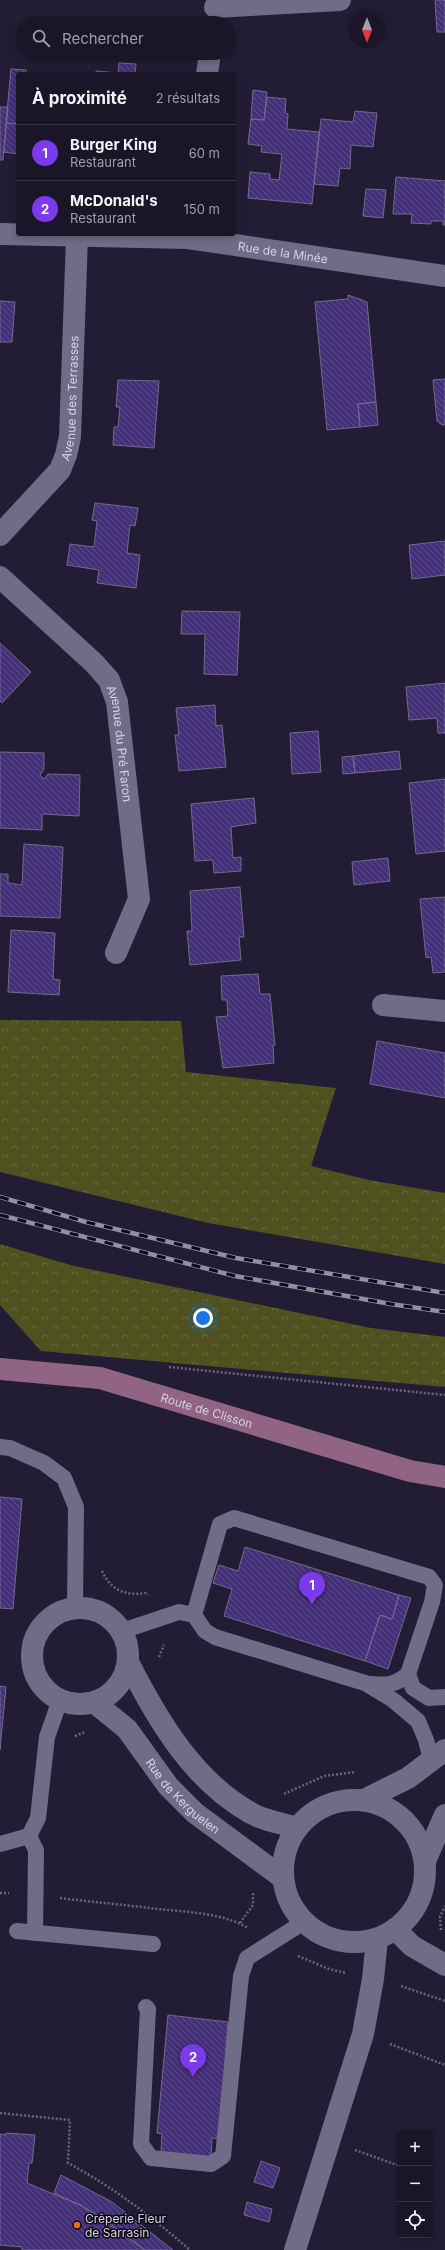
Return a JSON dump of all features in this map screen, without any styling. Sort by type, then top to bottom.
[{"type":"main road","name":"Route de Clisson","points":[[0,1369],[100,1378],[410,1471],[445,1477]]},
{"type":"main road","name":"Route de Clisson","points":[[410,1471],[445,1492]]},
{"type":"street","points":[[215,10],[340,0]]},
{"type":"street","points":[[208,72],[209,60]]},
{"type":"street","name":"Rue de la Minée","points":[[0,234],[16,235]]},
{"type":"street","name":"Rue de la Minée","points":[[51,236],[188,236],[445,276]]},
{"type":"street","name":"Avenue des Terrasses","points":[[0,535],[60,470],[66,455],[70,437],[77,237]]},
{"type":"street","name":"Avenue du Pré Faron","points":[[0,577],[94,663],[109,680],[117,702],[139,899],[116,953]]},
{"type":"street","points":[[383,1004],[445,1010]]},
{"type":"street","points":[[75,1608],[89,1608],[102,1613],[122,1631],[128,1646],[128,1662],[125,1675],[118,1687],[108,1696],[95,1703],[83,1705],[60,1700],[48,1692],[39,1682],[33,1669],[31,1655],[34,1641],[40,1628],[49,1619],[61,1612],[75,1608]]},
{"type":"street","points":[[128,1662],[151,1708],[182,1750],[213,1786],[251,1814],[297,1828]]},
{"type":"street","name":"Rue de Kerguelen","points":[[95,1703],[127,1729],[168,1786],[195,1813],[283,1878]]},
{"type":"street","points":[[364,1800],[408,1778],[438,1755]]},
{"type":"street","points":[[345,1800],[364,1800],[382,1805],[398,1814],[414,1833],[421,1843],[425,1861],[425,1880],[420,1899],[410,1916],[386,1934],[356,1942],[335,1940],[318,1933],[304,1922],[290,1902],[283,1878],[283,1861],[288,1843],[297,1828],[310,1814],[327,1805],[345,1800]]},
{"type":"street","points":[[425,1861],[445,1815]]},
{"type":"street","points":[[386,1934],[412,1946],[445,1965]]},
{"type":"street","points":[[295,2250],[363,2034],[373,1978],[386,1934]]},
{"type":"lane","points":[[0,1448],[10,1448],[44,1463],[64,1478],[76,1507],[75,1608]]},
{"type":"lane","points":[[194,1615],[220,1524],[234,1518],[429,1577],[435,1585],[432,1602],[408,1674],[399,1682],[388,1686],[365,1684]]},
{"type":"lane","points":[[122,1631],[179,1612],[194,1615],[205,1631],[215,1637],[365,1684],[393,1700],[418,1721],[426,1740],[438,1755]]},
{"type":"lane","points":[[408,1674],[413,1688],[429,1698],[445,1698]]},
{"type":"lane","points":[[0,1844],[29,1836],[38,1818],[47,1738],[60,1700]]},
{"type":"lane","points":[[29,1836],[36,1850],[37,1895],[35,1933]]},
{"type":"lane","points":[[146,2007],[148,2009],[141,2144],[151,2158],[210,2164],[223,2156],[241,1976],[247,1958],[304,1922]]},
{"type":"lane","points":[[17,1930],[153,1944]]},
{"type":"path","points":[[166,1367],[445,1395]]},
{"type":"path","points":[[158,1662],[161,1647],[166,1643]]},
{"type":"path","points":[[72,1738],[80,1733],[90,1731]]},
{"type":"path","points":[[278,1795],[294,1791],[324,1776],[360,1772]]},
{"type":"path","points":[[240,1923],[252,1905],[252,1886]]},
{"type":"path","points":[[59,1891],[58,1898],[189,1912],[240,1923],[307,1961],[329,1969],[393,1983],[445,2001]]},
{"type":"path","points":[[0,1893],[37,1895]]},
{"type":"path","points":[[443,1936],[440,1917],[445,1906]]},
{"type":"path","points":[[363,2034],[445,2065]]},
{"type":"path","points":[[0,2113],[70,2120],[68,2163],[103,2182],[157,2222],[190,2250]]},
{"type":"path","points":[[329,2142],[397,2165]]},
{"type":"green space","points":[[0,1020],[181,1021],[186,1072],[336,1088],[311,1166],[369,1180],[445,1193],[445,1264],[208,1223],[0,1172]]},
{"type":"green space","points":[[0,1244],[70,1265],[371,1328],[445,1337],[445,1387],[41,1351],[0,1305]]},
{"type":"building","points":[[435,0],[445,0],[445,32],[437,32]]},
{"type":"building","points":[[119,63],[136,64],[135,72],[118,72]]},
{"type":"building","points":[[11,69],[26,70],[26,72],[16,72],[16,124],[6,123]]},
{"type":"building","points":[[253,90],[267,92],[264,120],[251,119]]},
{"type":"building","points":[[267,97],[286,99],[285,113],[288,114],[287,129],[319,132],[312,204],[248,198],[250,172],[270,174],[270,179],[279,180],[282,154],[261,152],[262,146],[248,144],[251,119],[264,120]]},
{"type":"building","points":[[0,107],[8,107],[3,160],[0,160]]},
{"type":"building","points":[[355,111],[377,113],[373,147],[351,145],[350,169],[340,168],[338,186],[314,184],[321,119],[353,122]]},
{"type":"building","points":[[6,123],[16,124],[16,154],[4,152]]},
{"type":"building","points":[[396,177],[445,181],[445,225],[443,225],[443,221],[431,221],[431,224],[411,223],[412,214],[393,214]]},
{"type":"building","points":[[366,189],[386,190],[383,218],[363,216]]},
{"type":"building","points":[[348,295],[367,302],[376,402],[358,404],[360,427],[327,430],[315,302],[348,299]]},
{"type":"building","points":[[0,301],[15,302],[12,342],[0,342]]},
{"type":"building","points":[[445,379],[445,425],[442,425],[437,421],[433,380]]},
{"type":"building","points":[[118,380],[159,381],[154,448],[113,445],[114,427],[118,427],[120,407],[116,407]]},
{"type":"building","points":[[376,402],[378,425],[360,427],[358,404]]},
{"type":"building","points":[[95,503],[138,508],[135,526],[130,525],[127,553],[140,555],[136,588],[97,583],[99,570],[67,565],[70,544],[94,547],[97,521],[92,520]]},
{"type":"building","points":[[445,541],[445,575],[412,579],[409,545]]},
{"type":"building","points":[[182,611],[240,612],[237,675],[204,674],[205,634],[181,634]]},
{"type":"building","points":[[0,643],[31,672],[2,703],[0,701]]},
{"type":"building","points":[[445,683],[445,733],[438,733],[437,718],[409,720],[406,687]]},
{"type":"building","points":[[215,705],[216,726],[222,725],[226,767],[179,771],[175,735],[179,735],[176,708]]},
{"type":"building","points":[[318,731],[321,772],[292,774],[290,733]]},
{"type":"building","points":[[399,751],[401,769],[355,773],[353,756]]},
{"type":"building","points":[[0,752],[44,753],[44,769],[40,775],[44,779],[48,774],[80,775],[79,816],[42,814],[42,830],[0,828]]},
{"type":"building","points":[[353,756],[355,773],[343,774],[342,757]]},
{"type":"building","points":[[445,779],[445,851],[416,854],[409,783]]},
{"type":"building","points":[[254,798],[256,823],[231,827],[233,858],[241,857],[241,871],[214,873],[213,860],[195,861],[191,804]]},
{"type":"building","points":[[24,844],[63,847],[60,918],[0,916],[0,874],[8,874],[8,883],[22,885]]},
{"type":"building","points":[[388,858],[390,881],[354,885],[352,862]]},
{"type":"building","points":[[240,887],[244,937],[239,937],[241,960],[190,965],[187,931],[192,931],[190,891]]},
{"type":"building","points":[[445,897],[445,972],[433,973],[431,957],[426,958],[420,899]]},
{"type":"building","points":[[11,930],[55,933],[53,979],[60,980],[59,995],[8,992]]},
{"type":"building","points":[[258,974],[260,994],[270,994],[275,1045],[273,1045],[274,1063],[223,1068],[216,1017],[228,1016],[227,1000],[222,1000],[221,976]]},
{"type":"building","points":[[377,1041],[445,1053],[445,1098],[370,1084]]},
{"type":"building","points":[[0,1497],[22,1499],[13,1609],[0,1608]]},
{"type":"building","points":[[245,1547],[399,1595],[392,1619],[380,1615],[365,1661],[224,1616],[232,1589],[213,1583],[219,1565],[238,1571]]},
{"type":"building","points":[[399,1595],[411,1598],[388,1669],[365,1661],[380,1615],[392,1619]]},
{"type":"building","points":[[0,1686],[6,1687],[0,1750]]},
{"type":"building","points":[[168,2015],[228,2022],[219,2139],[212,2138],[211,2157],[161,2152],[162,2134],[157,2133]]},
{"type":"building","points":[[6,2133],[35,2135],[32,2163],[29,2163],[27,2183],[82,2206],[145,2250],[22,2250],[22,2247],[0,2245],[0,2134],[6,2135]]},
{"type":"building","points":[[261,2161],[280,2168],[273,2188],[254,2182]]},
{"type":"building","points":[[61,2175],[112,2202],[173,2250],[145,2250],[105,2220],[82,2206],[54,2193]]},
{"type":"building","points":[[247,2202],[272,2209],[269,2222],[244,2215]]},
{"type":"railway","points":[[0,1197],[86,1222],[236,1258],[445,1293]]},
{"type":"railway","points":[[0,1215],[235,1276],[391,1304],[445,1312]]},
{"type":"place","name":"Burger King","points":[[312,1605]]},
{"type":"place","name":"McDonald's","points":[[193,2077]]},
{"type":"place","name":"Crêperie Fleur de Sarrasin","points":[[77,2225]]}]
